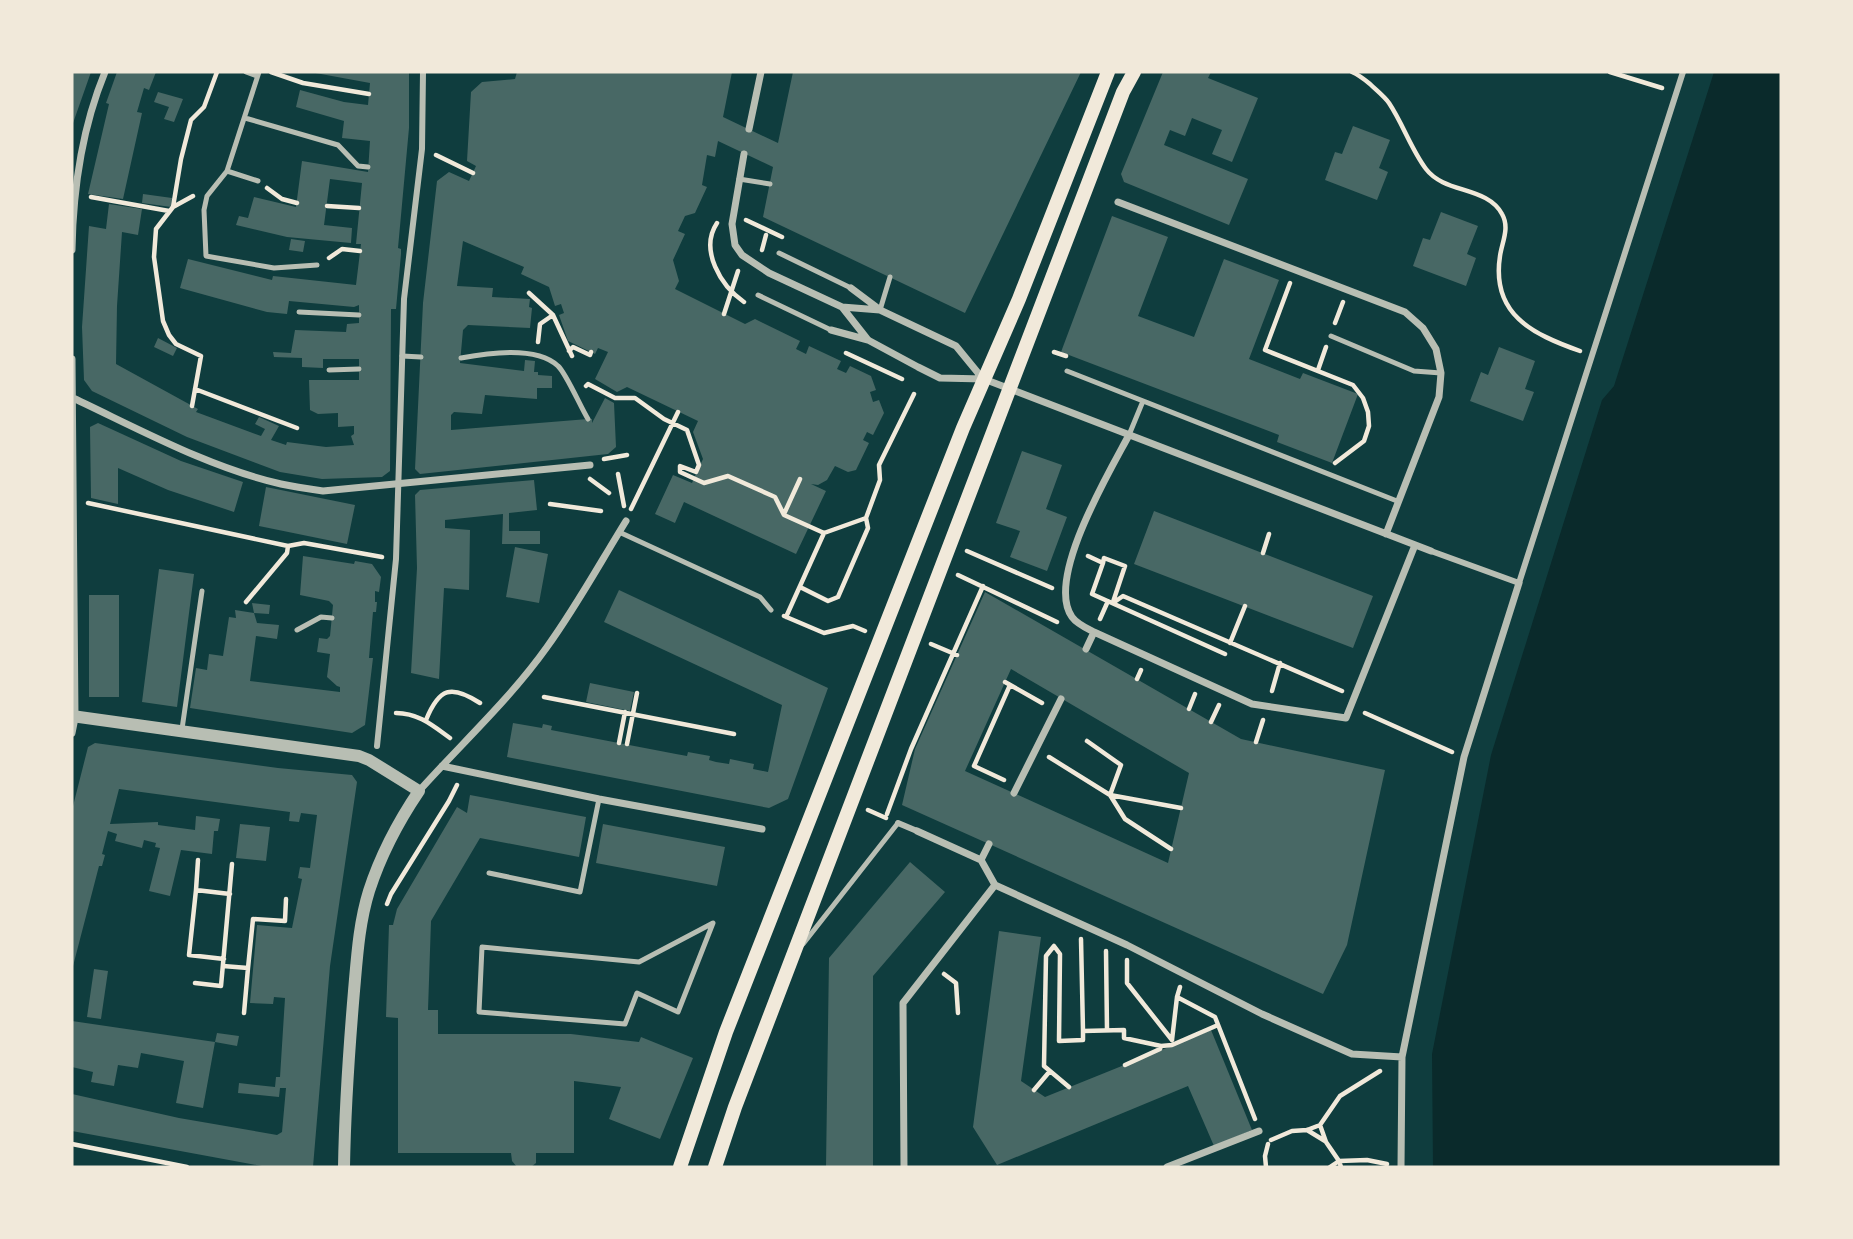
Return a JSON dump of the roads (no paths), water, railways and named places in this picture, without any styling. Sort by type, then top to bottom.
[{"type":"main road","points":[[680,1167],[726,1032],[1108,72]]},
{"type":"main road","points":[[715,1167],[735,1107],[1009,389],[1123,92],[1134,72]]},
{"type":"street","points":[[72,250],[80,159],[89,118],[106,72]]},
{"type":"street","points":[[377,747],[396,559],[404,299],[422,149],[423,72]]},
{"type":"street","points":[[749,129],[761,72]]},
{"type":"street","points":[[1398,1167],[1402,1057],[1464,757],[1683,72]]},
{"type":"street","points":[[744,154],[732,224],[736,245],[742,255],[758,266],[842,307],[880,310]]},
{"type":"street","points":[[1118,202],[1405,312],[1423,328],[1436,349],[1441,373],[1439,397],[1386,534]]},
{"type":"street","points":[[851,288],[880,310],[956,346],[984,379]]},
{"type":"street","points":[[842,307],[869,340]]},
{"type":"street","points":[[831,330],[869,340],[940,378],[984,379],[1518,583]]},
{"type":"street","points":[[72,359],[72,733]]},
{"type":"street","points":[[73,397],[174,446],[249,475],[323,491],[590,466]]},
{"type":"street","points":[[1129,435],[1092,505],[1071,557],[1066,580],[1066,603],[1072,617],[1092,635],[1252,704],[1346,718],[1415,545]]},
{"type":"street","points":[[344,1167],[352,1020],[361,924],[381,859],[419,791],[546,649],[626,520]]},
{"type":"street","points":[[1086,649],[1092,635]]},
{"type":"street","points":[[1016,790],[1061,699]]},
{"type":"street","points":[[74,717],[359,757],[369,760],[419,791]]},
{"type":"street","points":[[442,766],[762,829]]},
{"type":"street","points":[[898,823],[981,860],[995,885],[1127,945],[1262,1014],[1352,1054],[1402,1057]]},
{"type":"street","points":[[981,860],[989,844]]},
{"type":"street","points":[[904,1167],[904,1003],[995,885]]},
{"type":"street","points":[[1167,1167],[1259,1131]]},
{"type":"lane","points":[[246,72],[258,74],[227,171],[207,196],[204,210],[206,256],[274,268],[317,265]]},
{"type":"lane","points":[[245,118],[338,145],[358,166],[368,167]]},
{"type":"lane","points":[[227,171],[258,181]]},
{"type":"lane","points":[[739,179],[770,184]]},
{"type":"lane","points":[[779,253],[851,288]]},
{"type":"lane","points":[[880,310],[890,277]]},
{"type":"lane","points":[[758,295],[831,330]]},
{"type":"lane","points":[[299,312],[359,315]]},
{"type":"lane","points":[[1331,336],[1414,371],[1441,373]]},
{"type":"lane","points":[[461,358],[491,352],[538,355],[559,366],[588,419]]},
{"type":"lane","points":[[402,356],[421,357]]},
{"type":"lane","points":[[329,370],[359,369]]},
{"type":"lane","points":[[1067,371],[1397,501]]},
{"type":"lane","points":[[1129,435],[1143,401]]},
{"type":"lane","points":[[589,456],[590,466]]},
{"type":"lane","points":[[619,533],[760,597],[771,610]]},
{"type":"lane","points":[[181,732],[202,591]]},
{"type":"lane","points":[[297,630],[321,617],[332,618]]},
{"type":"lane","points":[[489,873],[580,892],[599,799]]},
{"type":"lane","points":[[794,954],[898,823]]},
{"type":"lane","points":[[713,923],[677,1012],[637,993],[625,1024],[479,1012],[482,947],[639,962],[713,923]]},
{"type":"water","points":[[1714,72],[1781,72],[1781,1167],[1433,1167],[1432,1054],[1491,755],[1602,400],[1614,386]]}]
